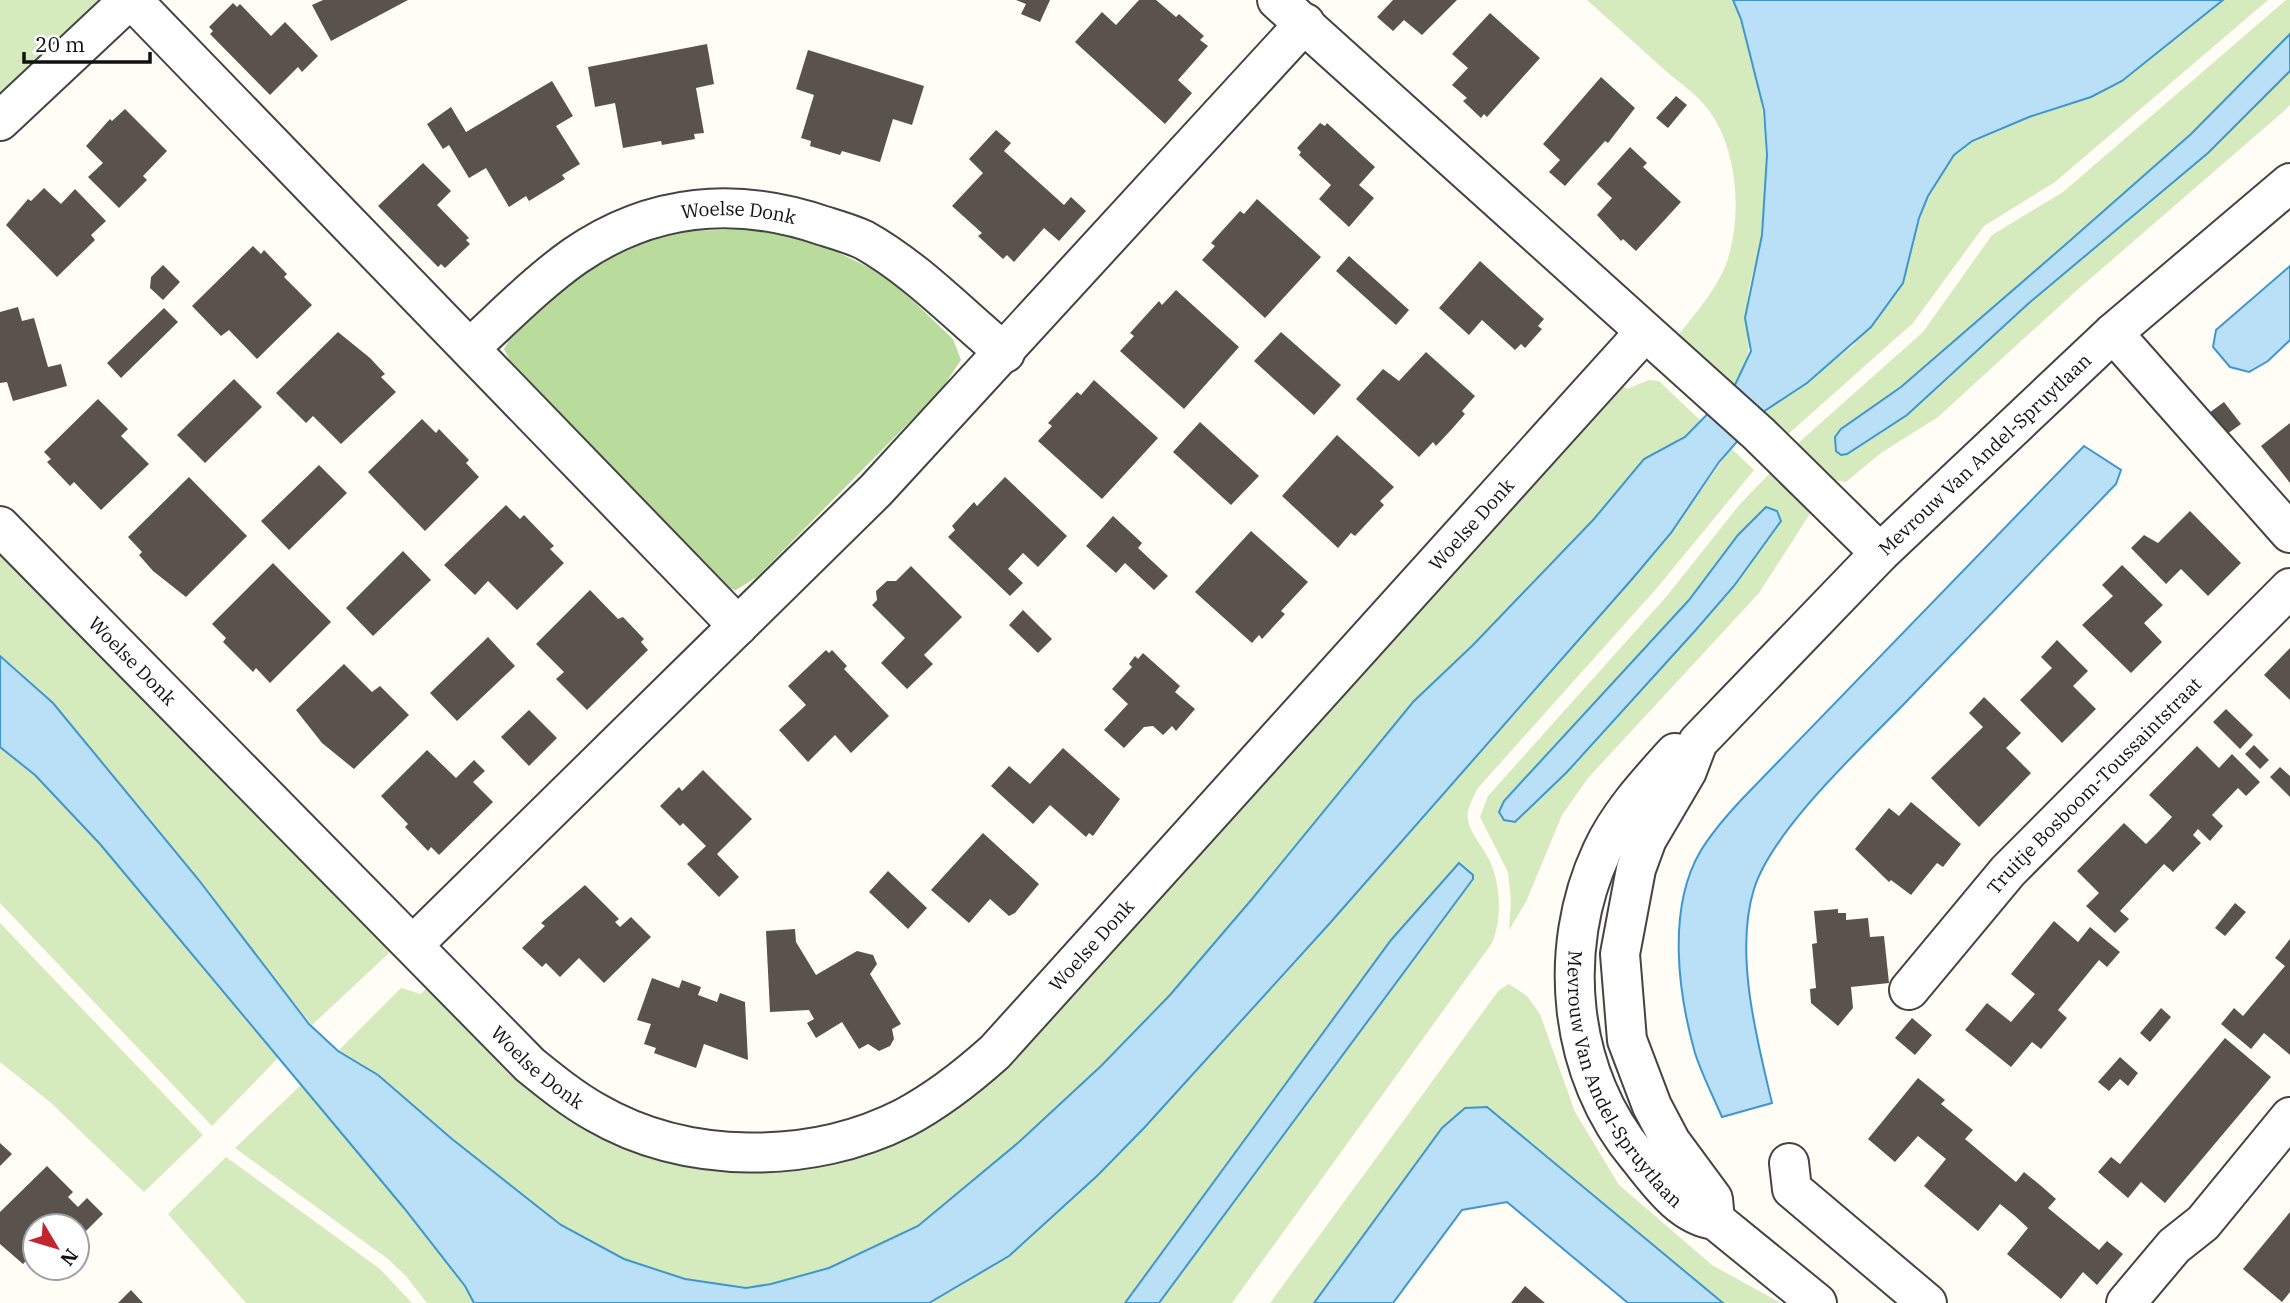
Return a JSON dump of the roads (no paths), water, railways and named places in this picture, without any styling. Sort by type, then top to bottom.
[{"type":"street","points":[[0,121],[130,0],[471,347],[738,625]]},
{"type":"street","points":[[414,944],[876,490],[1005,353],[1291,12],[1759,434],[1880,552]]},
{"type":"street","name":"Mevrouw Van Andel-Spruytlaan","points":[[1816,1303],[1715,1220],[1696,1218],[1626,1143],[1614,1123],[1593,1084],[1582,1042],[1574,984],[1579,921],[1589,882],[1603,849],[1638,795],[1681,746],[1698,742],[1880,552],[2113,332],[2290,183]]},
{"type":"street","name":"Woelse Donk","points":[[471,347],[575,256],[620,230],[662,217],[714,206],[745,207],[792,215],[862,240],[928,286],[1005,353]]},
{"type":"street","points":[[2113,332],[2290,533]]},
{"type":"street","name":"Woelse Donk","points":[[0,526],[414,944],[530,1065],[597,1114],[635,1130],[713,1151],[755,1153],[830,1144],[902,1119],[936,1100],[995,1052],[1644,333]]},
{"type":"street","name":"Truitje Bosboom-Toussaintstraat","points":[[1909,990],[2008,871],[2290,588]]},
{"type":"street","points":[[2126,1303],[2174,1246],[2203,1223],[2290,1117]]},
{"type":"street","points":[[1789,1163],[1792,1189],[1927,1303]]},
{"type":"water","points":[[1733,0],[2223,0],[2122,81],[2091,97],[2029,117],[1972,141],[1954,155],[1928,196],[1919,218],[1903,283],[1871,327],[1807,383],[1763,412],[1719,462],[1671,533],[1633,578],[1330,923],[1144,1128],[1098,1175],[1009,1256],[929,1303],[474,1303],[465,1286],[404,1208],[100,844],[35,775],[0,747],[0,656],[53,703],[198,879],[309,1024],[338,1051],[378,1075],[452,1139],[561,1225],[624,1259],[685,1279],[746,1288],[829,1268],[918,1226],[1019,1142],[1101,1066],[1170,995],[1413,702],[1473,645],[1594,519],[1644,459],[1685,437],[1734,387],[1751,351],[1745,318],[1762,235],[1767,155],[1764,110],[1741,19]]},
{"type":"water","points":[[2290,34],[2290,71],[2208,153],[2029,303],[1907,415],[1847,454],[1841,455],[1836,451],[1835,437],[1841,429],[1901,387],[2065,245],[2191,134]]},
{"type":"water","points":[[2290,266],[2290,340],[2268,361],[2249,372],[2230,367],[2213,347],[2216,330]]},
{"type":"water","points":[[2084,446],[2121,470],[2116,484],[1841,768],[1797,817],[1764,866],[1754,889],[1748,914],[1746,941],[1754,1024],[1772,1103],[1722,1117],[1695,1053],[1680,978],[1679,925],[1683,899],[1700,852],[1743,798]]},
{"type":"water","points":[[1766,507],[1777,511],[1781,521],[1734,586],[1567,772],[1515,822],[1504,820],[1499,812],[1504,801],[1689,600],[1738,535]]},
{"type":"water","points":[[1459,863],[1473,875],[1473,879],[1159,1303],[1125,1303],[1391,940]]},
{"type":"water","points":[[1487,1107],[1723,1303],[1628,1303],[1507,1202],[1462,1210],[1393,1303],[1314,1303],[1442,1128],[1465,1108]]}]
